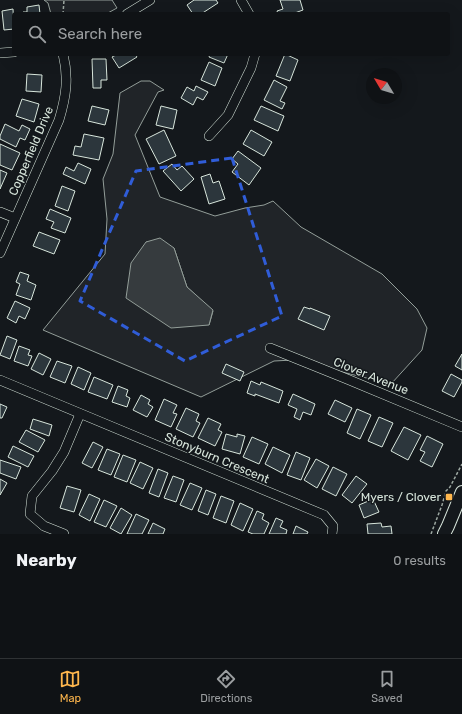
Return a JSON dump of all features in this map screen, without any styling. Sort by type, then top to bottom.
[{"type":"main road","points":[[446,531],[462,492]]},
{"type":"street","points":[[130,12],[150,0]]},
{"type":"street","points":[[241,0],[248,12]]},
{"type":"street","points":[[0,53],[12,52]]},
{"type":"street","name":"Copperfield Drive","points":[[0,253],[59,120],[65,99],[67,78],[63,56]]},
{"type":"street","points":[[209,136],[228,115],[254,56]]},
{"type":"street","points":[[0,212],[15,218]]},
{"type":"street","name":"Clover Avenue","points":[[270,348],[462,426]]},
{"type":"street","name":"Stonyburn Crescent","points":[[0,380],[324,515],[333,526],[332,534]]},
{"type":"street","points":[[64,534],[44,526],[30,514],[32,496],[52,471],[64,452],[80,414]]},
{"type":"path","points":[[63,12],[64,0]]},
{"type":"path","points":[[431,534],[446,490],[450,487],[462,464]]},
{"type":"highlighted area","points":[[232,158],[282,316],[185,361],[80,301],[136,171]]},
{"type":"shaded area","points":[[44,0],[112,0],[117,8],[110,12],[50,12],[48,3]]},
{"type":"shaded area","points":[[141,81],[150,81],[164,90],[158,92],[135,135],[160,197],[215,216],[245,208],[264,205],[273,201],[301,227],[382,274],[417,309],[427,328],[422,350],[391,384],[293,360],[274,361],[201,397],[43,330],[105,254],[107,219],[103,179],[113,154],[120,93]],"holes":[[[146,242],[174,248],[187,287],[213,311],[209,325]]]},
{"type":"shaded area","points":[[160,238],[174,248],[187,287],[213,310],[209,325],[171,328],[126,298],[131,263],[146,242]]},
{"type":"building","points":[[194,0],[216,0],[218,3],[204,12],[192,12],[187,5]]},
{"type":"building","points":[[280,0],[300,0],[303,10],[298,12],[277,12],[283,9]]},
{"type":"building","points":[[39,5],[40,12],[27,12],[27,7]]},
{"type":"building","points":[[13,9],[12,29],[4,30],[2,11]]},
{"type":"building","points":[[136,56],[137,57],[119,68],[112,57]]},
{"type":"building","points":[[209,56],[227,56],[224,63]]},
{"type":"building","points":[[284,56],[289,56],[298,60],[290,81],[276,76]]},
{"type":"building","points":[[92,59],[106,59],[107,80],[101,80],[101,88],[93,88]]},
{"type":"building","points":[[209,62],[222,68],[215,86],[201,80]]},
{"type":"building","points":[[27,74],[42,75],[41,92],[26,91]]},
{"type":"building","points":[[274,80],[287,87],[280,101],[285,103],[282,109],[264,100]]},
{"type":"building","points":[[196,86],[208,92],[203,100],[197,97],[193,105],[181,98],[187,87],[194,91]]},
{"type":"building","points":[[22,99],[39,104],[34,122],[16,116]]},
{"type":"building","points":[[92,106],[109,110],[105,125],[88,121]]},
{"type":"building","points":[[161,106],[177,110],[173,129],[156,125]]},
{"type":"building","points":[[261,106],[284,116],[278,131],[254,120]]},
{"type":"building","points":[[5,124],[19,131],[22,125],[30,129],[25,140],[20,138],[16,147],[0,139]]},
{"type":"building","points":[[164,130],[176,156],[159,164],[146,139]]},
{"type":"building","points":[[251,130],[272,142],[264,156],[243,144]]},
{"type":"building","points":[[84,134],[104,138],[99,160],[73,155],[75,146],[81,147]]},
{"type":"building","points":[[0,144],[20,153],[12,170],[0,165]]},
{"type":"building","points":[[238,151],[261,168],[249,185],[232,172],[238,164],[232,159]]},
{"type":"building","points":[[78,163],[91,169],[85,184],[63,174],[66,167],[74,171]]},
{"type":"building","points":[[172,164],[177,170],[182,166],[194,179],[181,191],[163,171]]},
{"type":"building","points":[[0,170],[7,173],[0,189]]},
{"type":"building","points":[[210,174],[213,183],[219,181],[225,199],[209,204],[201,177]]},
{"type":"building","points":[[62,186],[75,191],[68,211],[55,206]]},
{"type":"building","points":[[50,209],[71,218],[65,233],[51,228],[54,222],[46,219]]},
{"type":"building","points":[[39,232],[60,240],[54,254],[33,246]]},
{"type":"building","points":[[20,272],[29,275],[27,281],[36,285],[31,300],[16,295],[20,284],[16,282]]},
{"type":"building","points":[[15,301],[30,308],[25,319],[19,316],[16,323],[7,318]]},
{"type":"building","points":[[304,307],[330,316],[324,330],[298,319]]},
{"type":"building","points":[[7,336],[17,340],[10,359],[0,355]]},
{"type":"building","points":[[19,346],[30,350],[28,355],[32,356],[28,366],[14,361]]},
{"type":"building","points":[[39,353],[51,359],[43,375],[31,369]]},
{"type":"building","points":[[462,354],[462,370],[455,366]]},
{"type":"building","points":[[57,361],[72,366],[65,383],[50,377]]},
{"type":"building","points":[[226,364],[244,372],[240,381],[222,373]]},
{"type":"building","points":[[78,367],[91,373],[84,390],[71,384]]},
{"type":"building","points":[[451,374],[462,380],[454,397],[442,391]]},
{"type":"building","points":[[94,377],[113,385],[107,399],[88,392]]},
{"type":"building","points":[[251,381],[260,385],[261,382],[283,391],[279,403],[255,394],[255,396],[247,393]]},
{"type":"building","points":[[118,386],[128,390],[126,396],[130,398],[127,407],[112,402]]},
{"type":"building","points":[[293,394],[315,404],[311,415],[303,412],[300,420],[294,417],[297,409],[288,405]]},
{"type":"building","points":[[141,395],[150,400],[148,404],[153,407],[147,417],[133,410]]},
{"type":"building","points":[[164,399],[177,405],[173,413],[177,414],[171,427],[155,420]]},
{"type":"building","points":[[335,400],[352,408],[345,422],[328,414]]},
{"type":"building","points":[[0,404],[7,407],[2,418],[0,418]]},
{"type":"building","points":[[186,408],[199,414],[196,421],[200,423],[193,437],[176,429]]},
{"type":"building","points":[[357,409],[371,415],[360,439],[347,433]]},
{"type":"building","points":[[379,417],[393,423],[382,447],[368,441]]},
{"type":"building","points":[[208,418],[221,424],[218,430],[222,432],[215,446],[198,438]]},
{"type":"building","points":[[33,419],[52,425],[49,436],[30,429]]},
{"type":"building","points":[[404,427],[421,435],[408,460],[391,451]]},
{"type":"building","points":[[26,430],[45,440],[38,452],[19,442]]},
{"type":"building","points":[[226,434],[237,437],[237,434],[245,436],[240,454],[222,449]]},
{"type":"building","points":[[427,436],[443,444],[432,467],[420,461],[425,452],[420,450]]},
{"type":"building","points":[[252,437],[268,444],[259,464],[243,457]]},
{"type":"building","points":[[93,442],[103,447],[92,468],[82,463]]},
{"type":"building","points":[[13,446],[34,456],[28,467],[8,457]]},
{"type":"building","points":[[273,447],[290,455],[282,473],[265,464]]},
{"type":"building","points":[[107,449],[120,454],[111,475],[98,470]]},
{"type":"building","points":[[296,452],[310,458],[301,480],[287,475]]},
{"type":"building","points":[[123,455],[136,460],[127,482],[114,477]]},
{"type":"building","points":[[316,459],[329,466],[317,488],[304,480]]},
{"type":"building","points":[[0,460],[21,467],[16,479],[0,473]]},
{"type":"building","points":[[140,462],[153,468],[143,489],[130,483]]},
{"type":"building","points":[[333,467],[347,474],[336,496],[322,489]]},
{"type":"building","points":[[158,469],[168,473],[159,497],[149,493]]},
{"type":"building","points":[[173,476],[184,480],[176,502],[164,498]]},
{"type":"building","points":[[356,476],[367,484],[352,503],[342,495]]},
{"type":"building","points":[[0,479],[7,483],[0,495]]},
{"type":"building","points":[[190,483],[202,488],[192,510],[180,505]]},
{"type":"building","points":[[67,486],[81,490],[74,512],[60,508]]},
{"type":"building","points":[[206,490],[216,494],[208,515],[198,511]]},
{"type":"building","points":[[89,494],[100,499],[90,521],[79,515]]},
{"type":"building","points":[[221,496],[234,501],[226,523],[213,518]]},
{"type":"building","points":[[373,499],[379,512],[364,518],[359,505]]},
{"type":"building","points":[[104,500],[117,506],[106,527],[94,522]]},
{"type":"building","points":[[240,503],[253,509],[243,531],[231,525]]},
{"type":"building","points":[[121,508],[132,515],[121,534],[110,528]]},
{"type":"building","points":[[257,511],[264,514],[262,519],[269,523],[264,534],[253,534],[248,532]]},
{"type":"building","points":[[136,514],[149,520],[142,534],[127,534]]},
{"type":"building","points":[[276,518],[283,521],[280,527],[287,530],[286,534],[269,534]]},
{"type":"building","points":[[153,523],[165,529],[163,534],[148,534]]},
{"type":"building","points":[[381,523],[382,527],[391,526],[392,534],[368,534],[367,524]]},
{"type":"building","points":[[296,526],[308,532],[307,534],[293,534]]},
{"type":"place","name":"Myers / Clover","points":[[449,497]]}]
